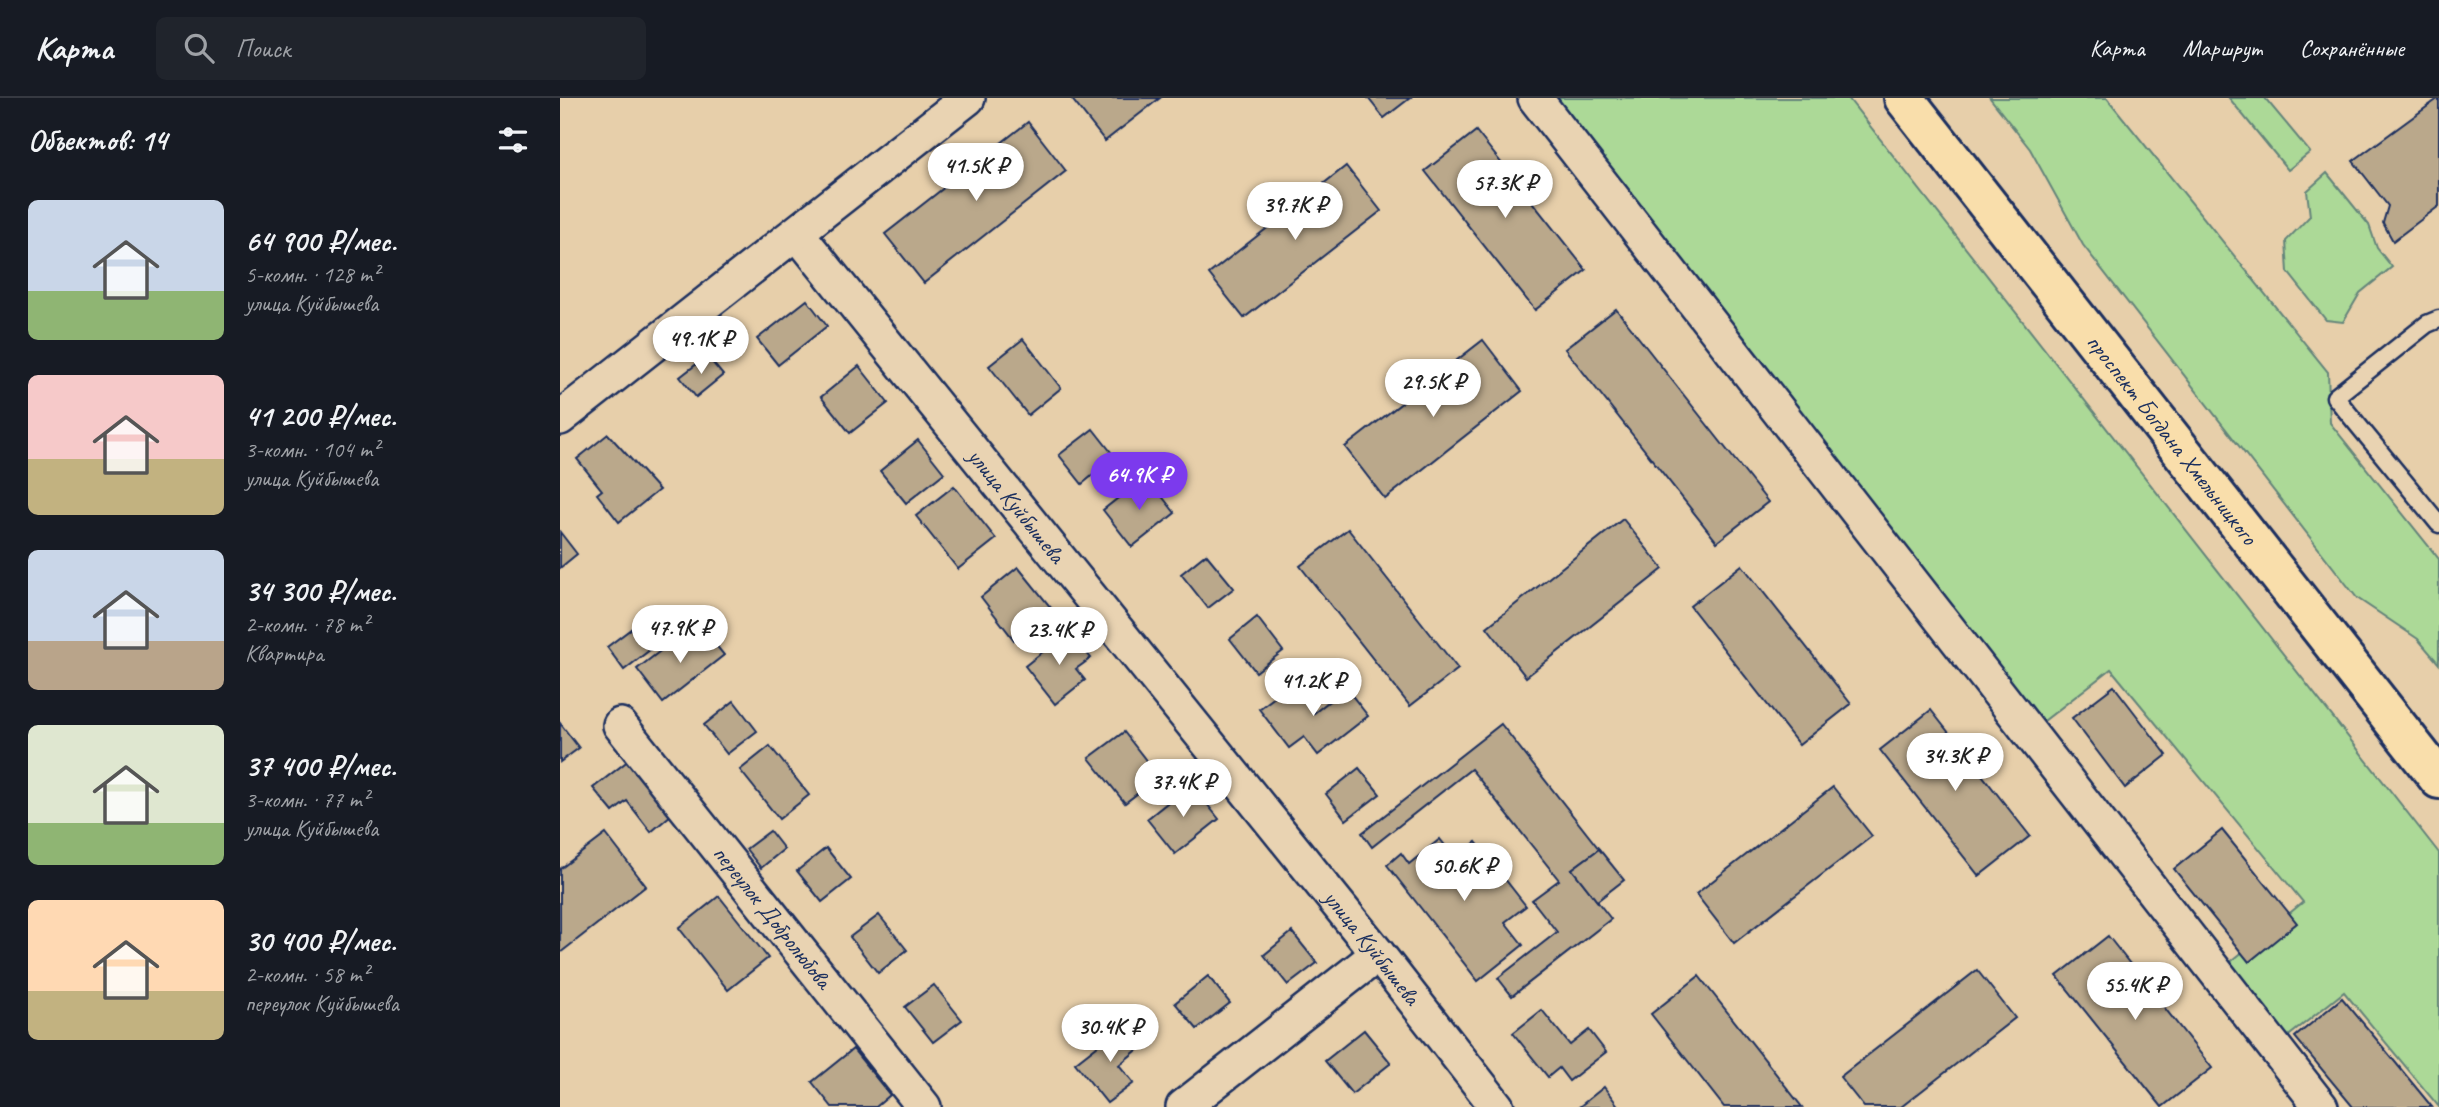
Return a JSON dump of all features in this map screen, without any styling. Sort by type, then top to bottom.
[{"type":"main road","name":"проспект Богдана Хмельницкого","points":[[1905,98],[2439,779]]},
{"type":"street","points":[[560,418],[968,98]]},
{"type":"street","points":[[1535,98],[2321,1107]]},
{"type":"street","name":"улица Куйбышева","points":[[797,233],[1378,954],[1497,1107]]},
{"type":"street","name":"переулок Добролюбова","points":[[620,725],[924,1107]]},
{"type":"street","points":[[1183,1107],[1378,954]]},
{"type":"lane","points":[[2439,319],[2416,333],[2335,397],[2439,524]]},
{"type":"green space","points":[[1546,98],[1848,98],[2439,853],[2439,1107],[2344,992],[2286,1038],[2227,965],[2303,902],[2111,669],[2040,724]]},
{"type":"green space","points":[[1990,98],[2107,98],[2328,372],[2330,423],[2439,559],[2439,664],[2418,639],[2357,598],[2083,245],[2030,149]]},
{"type":"green space","points":[[2229,98],[2265,98],[2310,152],[2288,170]]},
{"type":"green space","points":[[2327,173],[2369,225],[2377,248],[2392,267],[2360,293],[2343,322],[2326,320],[2288,272],[2286,241],[2310,216],[2307,191]]},
{"type":"building","points":[[1071,98],[1160,98],[1105,141]]},
{"type":"building","points":[[1368,98],[1410,98],[1384,118]]},
{"type":"building","points":[[2439,98],[2439,206],[2393,241],[2383,223],[2388,206],[2353,161]]},
{"type":"building","points":[[1028,122],[1066,171],[924,283],[885,234]]},
{"type":"building","points":[[1476,131],[1586,270],[1535,310],[1425,171]]},
{"type":"building","points":[[1346,166],[1381,211],[1244,318],[1209,274]]},
{"type":"building","points":[[807,300],[827,326],[778,365],[757,339]]},
{"type":"building","points":[[1616,309],[1768,502],[1717,542],[1565,349]]},
{"type":"building","points":[[1023,339],[1061,388],[1028,415],[989,366]]},
{"type":"building","points":[[1483,340],[1522,391],[1385,499],[1345,447]]},
{"type":"building","points":[[707,356],[723,375],[696,397],[680,377]]},
{"type":"building","points":[[859,366],[888,403],[850,433],[821,397]]},
{"type":"building","points":[[1093,429],[1115,457],[1082,484],[1059,455]]},
{"type":"building","points":[[608,434],[659,490],[619,522],[597,494],[602,490],[577,459]]},
{"type":"building","points":[[918,440],[944,473],[906,503],[880,471]]},
{"type":"building","points":[[1146,476],[1175,513],[1132,547],[1103,510]]},
{"type":"building","points":[[954,486],[996,539],[958,569],[916,516]]},
{"type":"building","points":[[1623,519],[1663,569],[1526,677],[1487,627]]},
{"type":"building","points":[[1348,529],[1458,669],[1410,706],[1300,566]]},
{"type":"building","points":[[560,532],[577,554],[560,568]]},
{"type":"building","points":[[1206,554],[1234,588],[1208,608],[1181,574]]},
{"type":"building","points":[[1742,565],[1851,704],[1799,745],[1690,606]]},
{"type":"building","points":[[1018,567],[1052,609],[1014,640],[981,597]]},
{"type":"building","points":[[647,617],[664,639],[624,670],[607,647]]},
{"type":"building","points":[[1257,617],[1283,651],[1256,672],[1230,639]]},
{"type":"building","points":[[702,628],[724,655],[663,703],[637,669],[668,645],[674,651]]},
{"type":"building","points":[[1069,631],[1091,658],[1076,669],[1085,680],[1055,704],[1025,666]]},
{"type":"building","points":[[1292,684],[1314,713],[1346,688],[1368,716],[1318,755],[1304,737],[1289,748],[1259,709]]},
{"type":"building","points":[[2114,686],[2167,755],[2125,788],[2072,718]]},
{"type":"building","points":[[734,701],[757,731],[727,754],[704,725]]},
{"type":"building","points":[[1931,710],[2030,836],[1979,876],[1880,750]]},
{"type":"building","points":[[560,723],[579,748],[560,762]]},
{"type":"building","points":[[1501,724],[1599,849],[1572,869],[1611,919],[1512,996],[1498,978],[1557,932],[1532,900],[1559,880],[1471,769],[1372,847],[1362,833]]},
{"type":"building","points":[[1124,732],[1159,777],[1125,803],[1089,758]]},
{"type":"building","points":[[770,746],[809,795],[779,819],[740,770]]},
{"type":"building","points":[[629,760],[672,814],[651,832],[627,801],[613,812],[593,788]]},
{"type":"building","points":[[1359,768],[1380,794],[1346,820],[1326,794]]},
{"type":"building","points":[[1191,784],[1219,819],[1175,854],[1147,819]]},
{"type":"building","points":[[1833,787],[1872,836],[1734,943],[1696,894]]},
{"type":"building","points":[[2222,830],[2297,923],[2249,962],[2174,869]]},
{"type":"building","points":[[770,831],[784,849],[761,868],[746,849]]},
{"type":"building","points":[[606,834],[646,886],[560,953],[560,869]]},
{"type":"building","points":[[1440,839],[1455,858],[1476,842],[1526,906],[1505,922],[1523,945],[1478,981],[1387,865],[1401,853],[1409,864]]},
{"type":"building","points":[[826,848],[851,879],[822,902],[797,871]]},
{"type":"building","points":[[1599,849],[1624,880],[1597,901],[1572,869]]},
{"type":"building","points":[[719,896],[768,958],[728,990],[679,928]]},
{"type":"building","points":[[879,915],[907,950],[878,973],[850,937]]},
{"type":"building","points":[[1292,932],[1317,963],[1288,985],[1264,955]]},
{"type":"building","points":[[2108,936],[2212,1068],[2162,1107],[2057,976]]},
{"type":"building","points":[[1977,970],[2015,1018],[1901,1107],[1864,1107],[1840,1077]]},
{"type":"building","points":[[1208,976],[1230,1003],[1197,1029],[1175,1003]]},
{"type":"building","points":[[1699,976],[1802,1107],[1724,1107],[1651,1014]]},
{"type":"building","points":[[934,985],[962,1020],[933,1042],[905,1007]]},
{"type":"building","points":[[2342,998],[2432,1107],[2353,1107],[2295,1037]]},
{"type":"building","points":[[1542,1010],[1570,1045],[1589,1030],[1606,1052],[1569,1081],[1559,1068],[1548,1077],[1513,1033]]},
{"type":"building","points":[[1125,1024],[1142,1046],[1119,1065],[1134,1083],[1107,1103],[1075,1063]]},
{"type":"building","points":[[1364,1030],[1391,1063],[1352,1094],[1325,1061]]},
{"type":"building","points":[[853,1049],[890,1095],[876,1107],[832,1107],[812,1082]]},
{"type":"building","points":[[1604,1087],[1619,1107],[1579,1107]]}]
